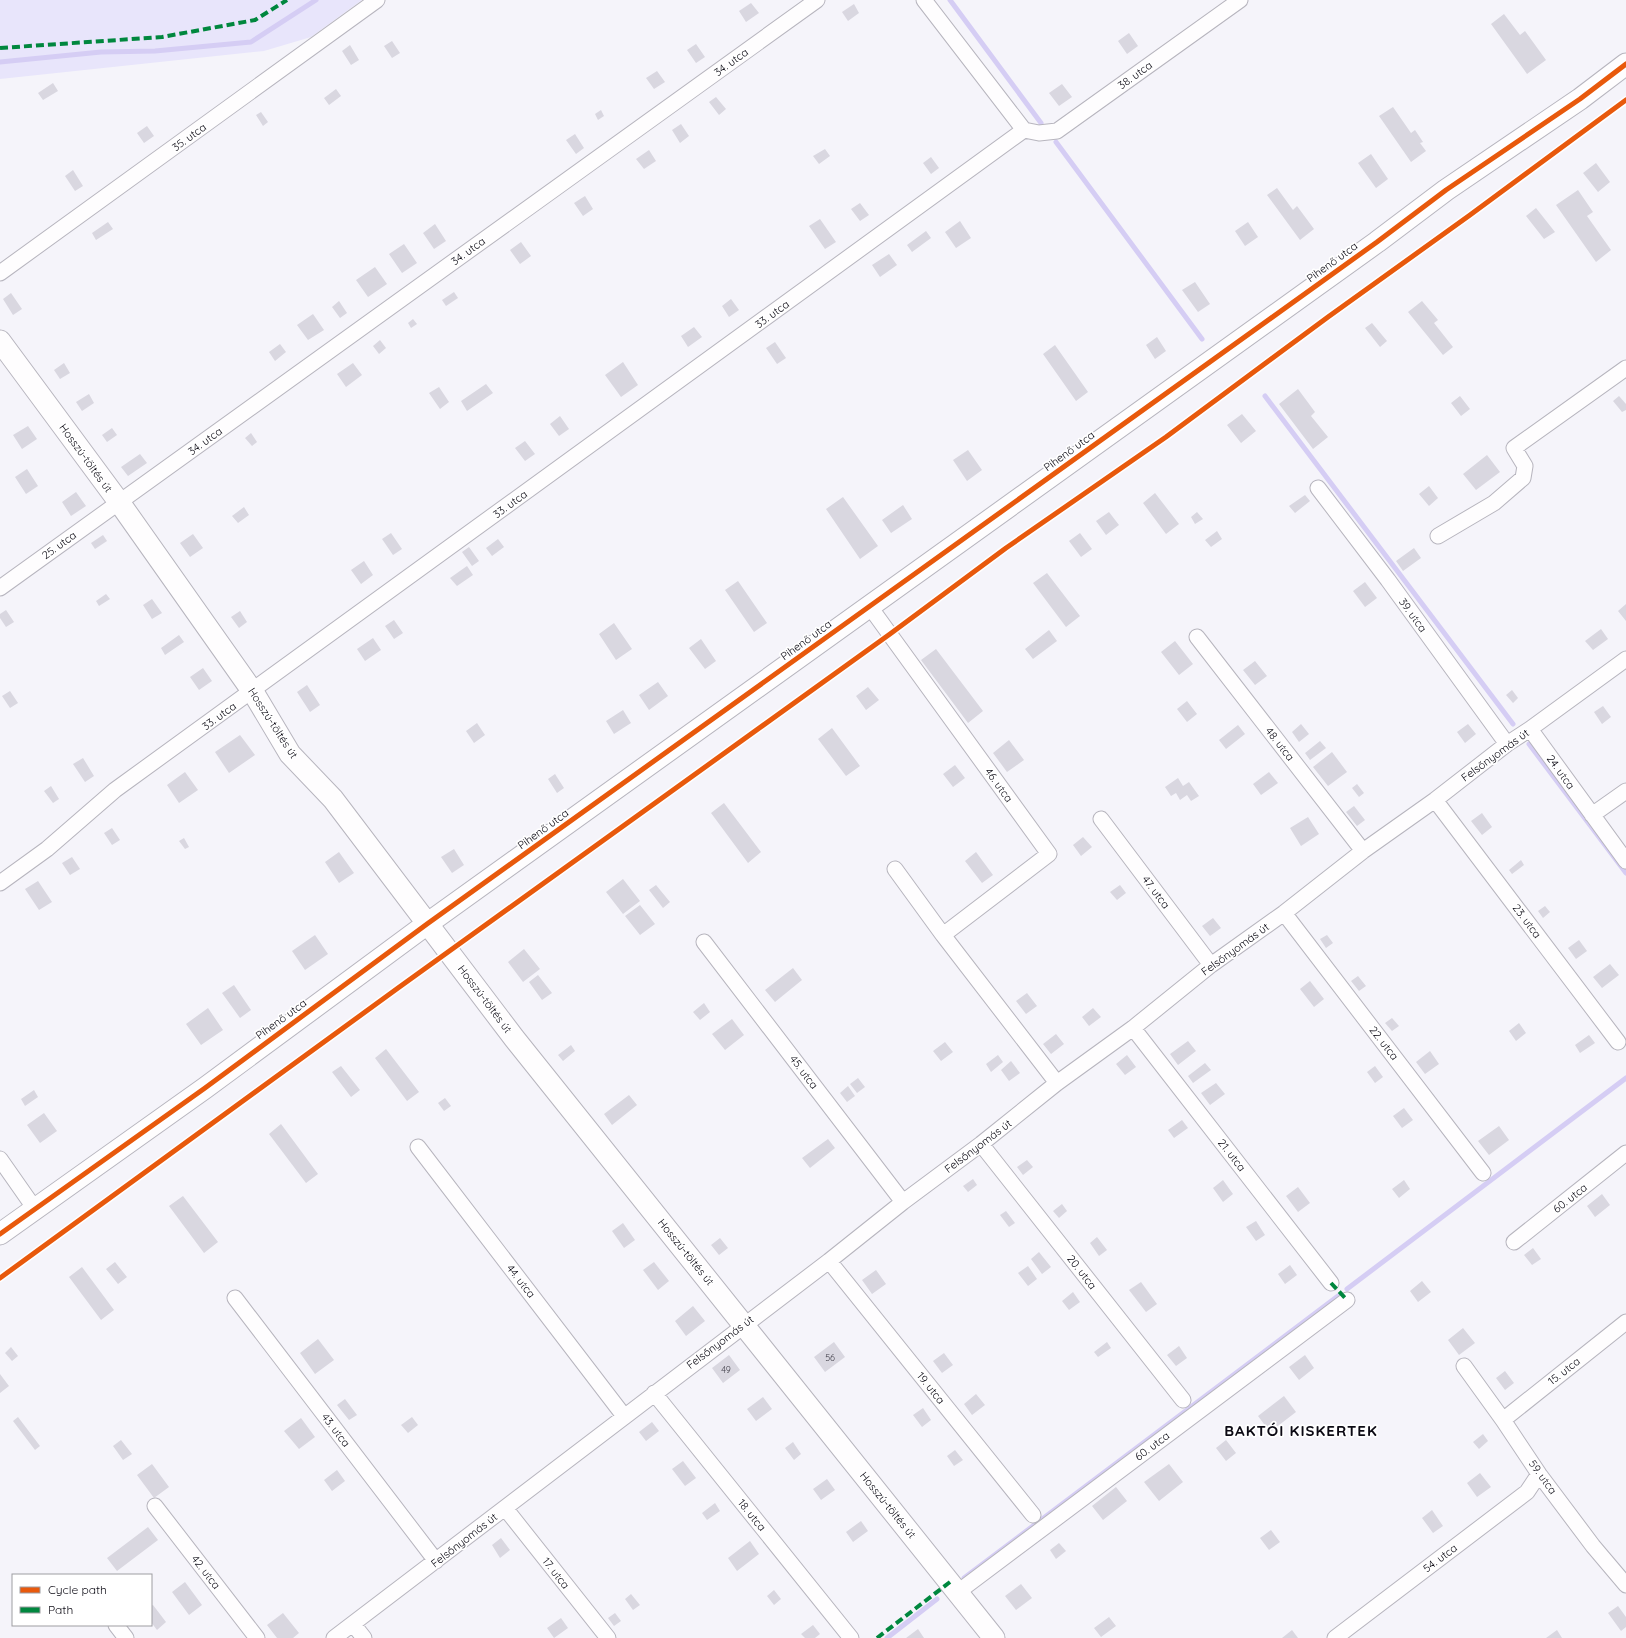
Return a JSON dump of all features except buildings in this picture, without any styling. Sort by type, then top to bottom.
[{"type":"street","name":"35. utca","points":[[0,273],[377,0]]},
{"type":"street","name":"34. utca","points":[[119,502],[817,0]]},
{"type":"street","points":[[924,0],[1024,130]]},
{"type":"street","name":"38. utca","points":[[1024,130],[1039,133],[1056,131],[1240,0]]},
{"type":"street","name":"Pihenő utca","points":[[0,1234],[211,1083],[428,924],[1377,242],[1446,190],[1580,99],[1626,64]]},
{"type":"street","name":"33. utca","points":[[0,883],[47,849],[115,790],[253,692],[1024,130]]},
{"type":"street","name":"Hosszú-töltés út","points":[[0,341],[119,502],[253,692],[290,754],[333,799],[514,1038],[994,1638]]},
{"type":"street","points":[[1438,536],[1494,503],[1524,478],[1525,466],[1514,448],[1626,368]]},
{"type":"street","name":"39. utca","points":[[1318,488],[1388,580],[1507,744]]},
{"type":"street","name":"25. utca","points":[[0,588],[119,502]]},
{"type":"street","name":"46. utca","points":[[870,607],[1049,854],[943,935]]},
{"type":"street","name":"48. utca","points":[[1197,637],[1363,851]]},
{"type":"street","name":"Felsőnyomás út","points":[[334,1638],[828,1261],[903,1202],[981,1144],[1057,1083],[1133,1028],[1211,965],[1284,913],[1363,851],[1435,800],[1507,744],[1626,659]]},
{"type":"street","name":"24. utca","points":[[1530,729],[1626,861]]},
{"type":"street","points":[[1592,815],[1626,791]]},
{"type":"street","name":"23. utca","points":[[1435,800],[1618,1042]]},
{"type":"street","name":"47. utca","points":[[1101,819],[1211,965]]},
{"type":"street","points":[[895,869],[943,935],[1057,1083]]},
{"type":"street","name":"22. utca","points":[[1284,913],[1483,1174]]},
{"type":"street","name":"45. utca","points":[[704,942],[903,1202]]},
{"type":"street","name":"21. utca","points":[[1133,1028],[1331,1283]]},
{"type":"street","name":"20. utca","points":[[981,1144],[1183,1400]]},
{"type":"street","name":"44. utca","points":[[418,1147],[624,1416]]},
{"type":"street","name":"60. utca","points":[[1514,1242],[1626,1153]]},
{"type":"street","points":[[0,1159],[35,1208]]},
{"type":"street","name":"19. utca","points":[[828,1261],[1033,1515]]},
{"type":"street","name":"43. utca","points":[[235,1298],[436,1561]]},
{"type":"street","name":"60. utca","points":[[958,1592],[1347,1300]]},
{"type":"street","name":"15. utca","points":[[1503,1420],[1626,1322]]},
{"type":"street","name":"59. utca","points":[[1464,1366],[1503,1420],[1539,1474],[1593,1546],[1624,1576]]},
{"type":"street","name":"18. utca","points":[[654,1393],[851,1638]]},
{"type":"street","name":"54. utca","points":[[1335,1638],[1527,1492],[1539,1474]]},
{"type":"street","name":"42. utca","points":[[155,1506],[257,1638]]},
{"type":"street","name":"17. utca","points":[[505,1508],[608,1638]]},
{"type":"street","points":[[353,1624],[364,1638]]},
{"type":"street","points":[[117,1626],[126,1638]]},
{"type":"shaded area","points":[[0,0],[362,0],[311,37],[264,51],[0,79]]},
{"type":"waterway","points":[[0,62],[101,52],[155,51],[251,42],[316,0]]},
{"type":"waterway","points":[[950,0],[1041,123]]},
{"type":"waterway","points":[[1056,142],[1202,339]]},
{"type":"waterway","points":[[1265,396],[1513,724]]},
{"type":"waterway","points":[[1529,744],[1626,873]]},
{"type":"waterway","points":[[1347,1289],[1626,1078]]},
{"type":"waterway","points":[[964,1578],[1338,1296]]},
{"type":"waterway","points":[[887,1638],[937,1599]]},
{"type":"marked path","points":[[0,48],[162,37],[255,20],[287,0]]},
{"type":"marked path","points":[[1331,1283],[1347,1300]]},
{"type":"marked path","points":[[877,1638],[950,1582]]},
{"type":"cycle path","points":[[0,1234],[205,1088],[427,924],[1377,242],[1446,190],[1580,99],[1626,64]]},
{"type":"cycle path","points":[[0,1278],[398,988],[890,634],[1006,548],[1166,437],[1626,100]]},
{"type":"district","name":"BAKTÓI KISKERTEK","points":[[1301,1430]]}]
